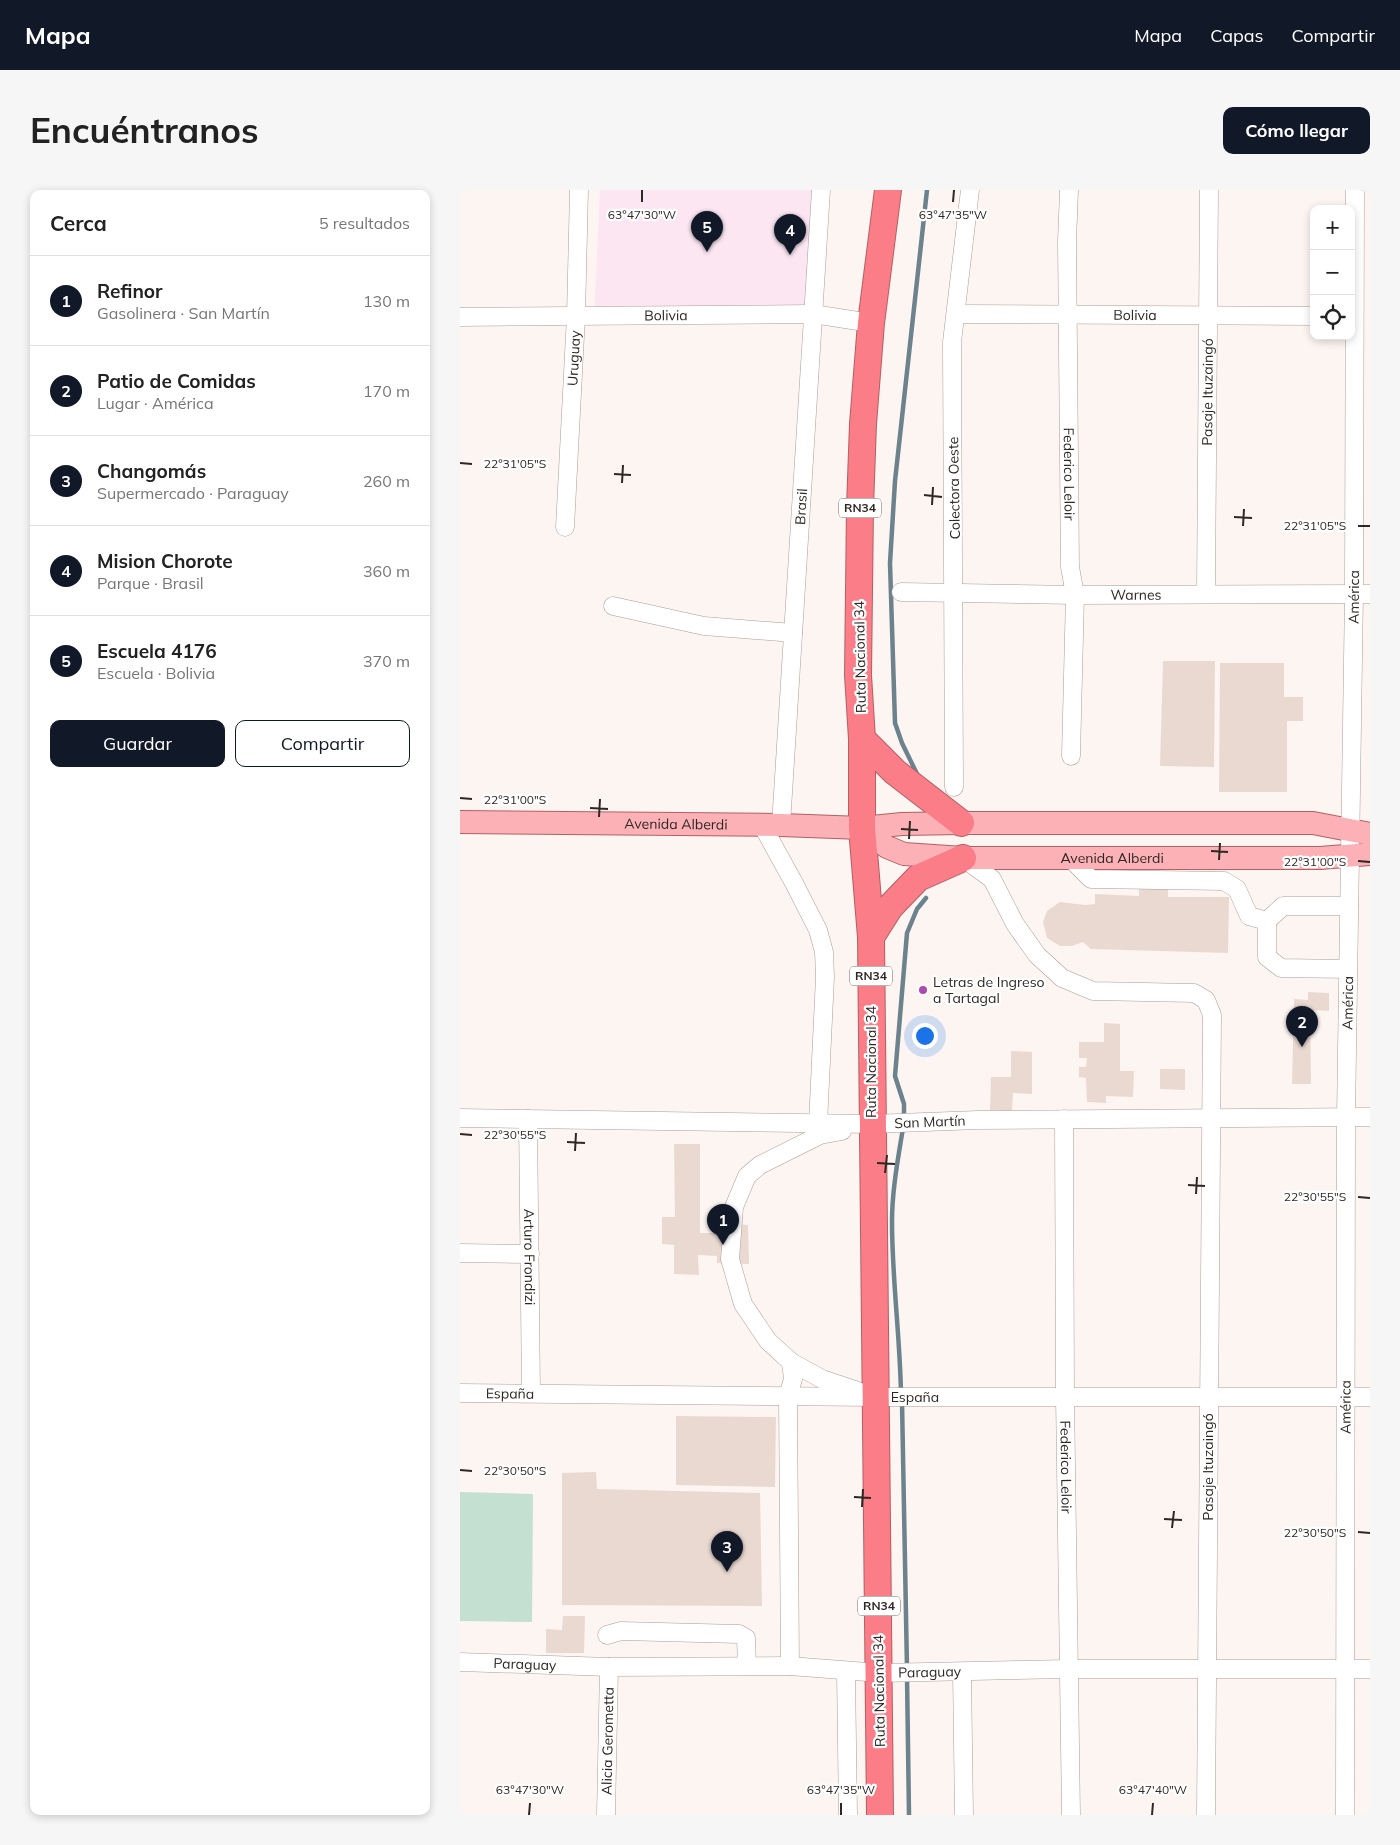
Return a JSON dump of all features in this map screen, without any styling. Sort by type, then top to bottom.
[{"type":"highway","name":"Ruta Nacional 34","points":[[880,1815],[880,1752],[898,1673],[893,1396],[872,1124],[871,937],[862,828],[862,738],[858,675],[863,424],[871,323],[888,190]]},
{"type":"highway","points":[[862,738],[895,772],[960,824]]},
{"type":"highway","points":[[871,937],[890,906],[918,878],[963,858]]},
{"type":"main road","name":"Avenida Alberdi","points":[[460,822],[771,825],[862,828],[902,824],[1313,823],[1360,832]]},
{"type":"main road","points":[[1070,823],[1059,835],[1060,845],[1070,858]]},
{"type":"main road","name":"Avenida Alberdi","points":[[862,828],[887,847],[904,854],[963,858],[1320,858],[1360,855]]},
{"type":"street","name":"Uruguay","points":[[566,527],[576,316],[578,190]]},
{"type":"street","name":"Brasil","points":[[771,825],[793,633],[821,190]]},
{"type":"street","name":"Colectora Oeste","points":[[954,787],[952,342],[970,190]]},
{"type":"street","name":"Federico Leloir","points":[[1070,190],[1067,242],[1070,567],[1075,595],[1070,756]]},
{"type":"street","name":"Pasaje Ituzaingó","points":[[1206,594],[1209,190]]},
{"type":"street","name":"América","points":[[1345,1815],[1348,970],[1349,906],[1360,855],[1362,594],[1359,316],[1355,190]]},
{"type":"street","name":"Bolivia","points":[[460,317],[813,314],[871,323]]},
{"type":"street","name":"Bolivia","points":[[956,314],[1310,316]]},
{"type":"street","name":"Warnes","points":[[901,592],[1075,595],[1362,594]]},
{"type":"street","points":[[613,606],[704,626],[793,633]]},
{"type":"street","points":[[771,825],[794,883],[818,930],[824,952],[825,977],[818,1124]]},
{"type":"street","name":"Pasaje Ituzaingó","points":[[963,858],[992,879],[1015,924],[1037,955],[1062,978],[1093,991],[1194,994],[1206,1000],[1212,1016],[1206,1815]]},
{"type":"street","points":[[1070,858],[1091,880],[1224,881],[1237,889],[1249,916],[1267,921]]},
{"type":"street","points":[[1348,970],[1281,968],[1267,957],[1267,921],[1283,906],[1349,906]]},
{"type":"street","name":"San Martín","points":[[460,1118],[872,1124],[950,1120],[1370,1117]]},
{"type":"street","name":"Arturo Frondizi","points":[[528,1119],[531,1393]]},
{"type":"street","name":"Federico Leloir","points":[[1064,1119],[1065,1396],[1071,1815]]},
{"type":"street","points":[[872,1124],[820,1135],[760,1165],[747,1176],[734,1207],[730,1260],[743,1304],[768,1341],[792,1362],[822,1379],[893,1396]]},
{"type":"street","points":[[460,1253],[530,1254]]},
{"type":"street","points":[[790,1666],[788,1396],[793,1379],[792,1362]]},
{"type":"street","name":"España","points":[[460,1393],[788,1396],[1370,1396]]},
{"type":"street","points":[[607,1635],[621,1632],[739,1634],[746,1638],[747,1666]]},
{"type":"street","name":"Paraguay","points":[[460,1662],[609,1667],[790,1666],[846,1672],[898,1673],[1069,1669],[1370,1669]]},
{"type":"street","name":"Alicia Gerometta","points":[[606,1815],[609,1667]]},
{"type":"street","points":[[846,1672],[848,1815]]},
{"type":"street","points":[[962,1672],[964,1815]]},
{"type":"street","points":[[848,1743],[880,1752]]},
{"type":"shaded area","points":[[600,190],[821,190],[813,314],[594,316]]},
{"type":"green space","points":[[460,1492],[533,1494],[532,1622],[460,1621]]},
{"type":"building","points":[[1163,661],[1215,661],[1214,767],[1160,766]]},
{"type":"building","points":[[1220,663],[1284,663],[1284,697],[1303,697],[1303,721],[1287,721],[1287,792],[1219,792]]},
{"type":"building","points":[[1139,886],[1168,887],[1168,897],[1229,897],[1228,953],[1091,949],[1083,942],[1072,946],[1060,946],[1047,938],[1043,922],[1047,911],[1060,902],[1085,905],[1095,904],[1095,894],[1139,896]]},
{"type":"building","points":[[1308,992],[1329,993],[1329,1011],[1310,1010],[1311,1084],[1292,1084],[1294,999],[1308,1000]]},
{"type":"building","points":[[1104,1023],[1120,1024],[1120,1071],[1134,1071],[1133,1097],[1106,1096],[1106,1103],[1087,1102],[1086,1078],[1079,1077],[1079,1067],[1086,1067],[1087,1058],[1079,1058],[1079,1042],[1104,1042]]},
{"type":"building","points":[[1011,1051],[1032,1052],[1032,1094],[1013,1093],[1012,1111],[990,1110],[991,1077],[1011,1077]]},
{"type":"building","points":[[1160,1069],[1185,1069],[1185,1090],[1160,1089]]},
{"type":"building","points":[[674,1144],[700,1144],[700,1233],[717,1233],[718,1223],[748,1225],[749,1264],[717,1263],[717,1256],[698,1255],[699,1275],[674,1274],[674,1245],[662,1244],[662,1217],[675,1217]]},
{"type":"building","points":[[676,1416],[776,1417],[775,1487],[676,1485]]},
{"type":"building","points":[[596,1472],[597,1489],[760,1493],[762,1606],[562,1605],[562,1473]]},
{"type":"building","points":[[563,1616],[585,1616],[584,1653],[546,1653],[546,1629],[562,1630]]},
{"type":"waterway","points":[[917,774],[895,723],[890,563],[895,481],[927,190]]},
{"type":"waterway","points":[[904,1120],[904,1104],[895,1076],[907,933],[917,909],[926,898]]},
{"type":"waterway","points":[[901,1394],[893,1265],[892,1210],[903,1128]]},
{"type":"waterway","points":[[902,1401],[907,1669]]},
{"type":"waterway","points":[[907,1676],[909,1815]]},
{"type":"place","name":"Escuela 4176","points":[[707,252]]},
{"type":"place","name":"Mision Chorote","points":[[790,255]]},
{"type":"place","name":"Letras de Ingreso a Tartagal","points":[[923,990]]},
{"type":"place","name":"Patio de Comidas","points":[[1302,1047]]},
{"type":"place","name":"Refinor","points":[[723,1245]]},
{"type":"place","name":"Changomás","points":[[727,1572]]}]
